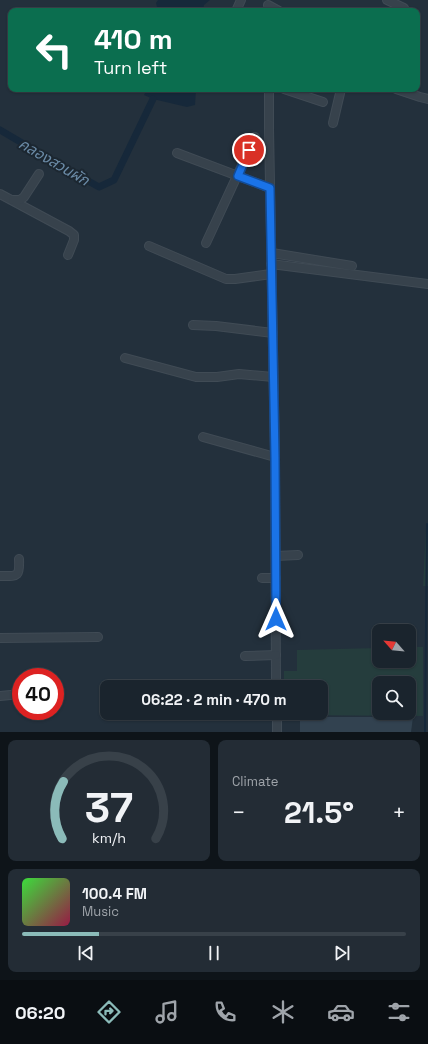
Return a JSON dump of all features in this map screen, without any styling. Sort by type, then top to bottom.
[{"type":"street","points":[[387,0],[404,8]]},
{"type":"street","points":[[269,92],[275,457],[276,680]]},
{"type":"street","points":[[293,92],[324,102]]},
{"type":"street","points":[[333,123],[340,92]]},
{"type":"street","points":[[404,92],[420,98],[428,99]]},
{"type":"street","points":[[206,243],[255,137]]},
{"type":"street","points":[[177,153],[270,188]]},
{"type":"street","points":[[12,200],[20,200],[24,197],[39,174]]},
{"type":"street","points":[[0,194],[74,235],[74,240],[68,255]]},
{"type":"street","points":[[149,246],[226,279],[272,274]]},
{"type":"street","points":[[272,253],[352,266]]},
{"type":"street","points":[[271,264],[428,284]]},
{"type":"street","points":[[193,325],[216,326],[272,333]]},
{"type":"street","points":[[125,358],[196,377],[250,374],[273,377]]},
{"type":"street","points":[[202,437],[275,457]]},
{"type":"street","points":[[276,556],[298,555]]},
{"type":"street","points":[[0,576],[15,576],[18,574],[20,571],[19,559]]},
{"type":"street","points":[[262,578],[276,578]]},
{"type":"street","points":[[0,638],[98,637]]},
{"type":"street","points":[[245,656],[276,655]]},
{"type":"street","points":[[0,696],[12,695]]},
{"type":"street","points":[[277,720],[277,732]]},
{"type":"green space","points":[[426,529],[428,529],[428,586],[423,586]]},
{"type":"green space","points":[[416,647],[423,647],[423,716],[416,716],[416,676],[372,676],[372,716],[328,715],[328,680],[284,680],[284,671],[297,671],[297,650],[372,648],[372,668],[416,668]]},
{"type":"water","points":[[158,0],[210,0],[204,5],[204,8],[157,8],[156,3]]},
{"type":"water","points":[[146,92],[196,92],[195,105],[187,107],[153,99],[144,95]]},
{"type":"building","points":[[328,717],[372,717],[372,720],[413,720],[411,732],[300,732],[300,720],[328,720]]},
{"type":"waterway","name":"คลองสวนผัก","points":[[0,130],[99,187],[114,180],[153,99]]},
{"type":"waterway","points":[[425,732],[427,524]]},
{"type":"route","points":[[249,150],[238,176],[270,188],[275,457],[276,619]]}]
